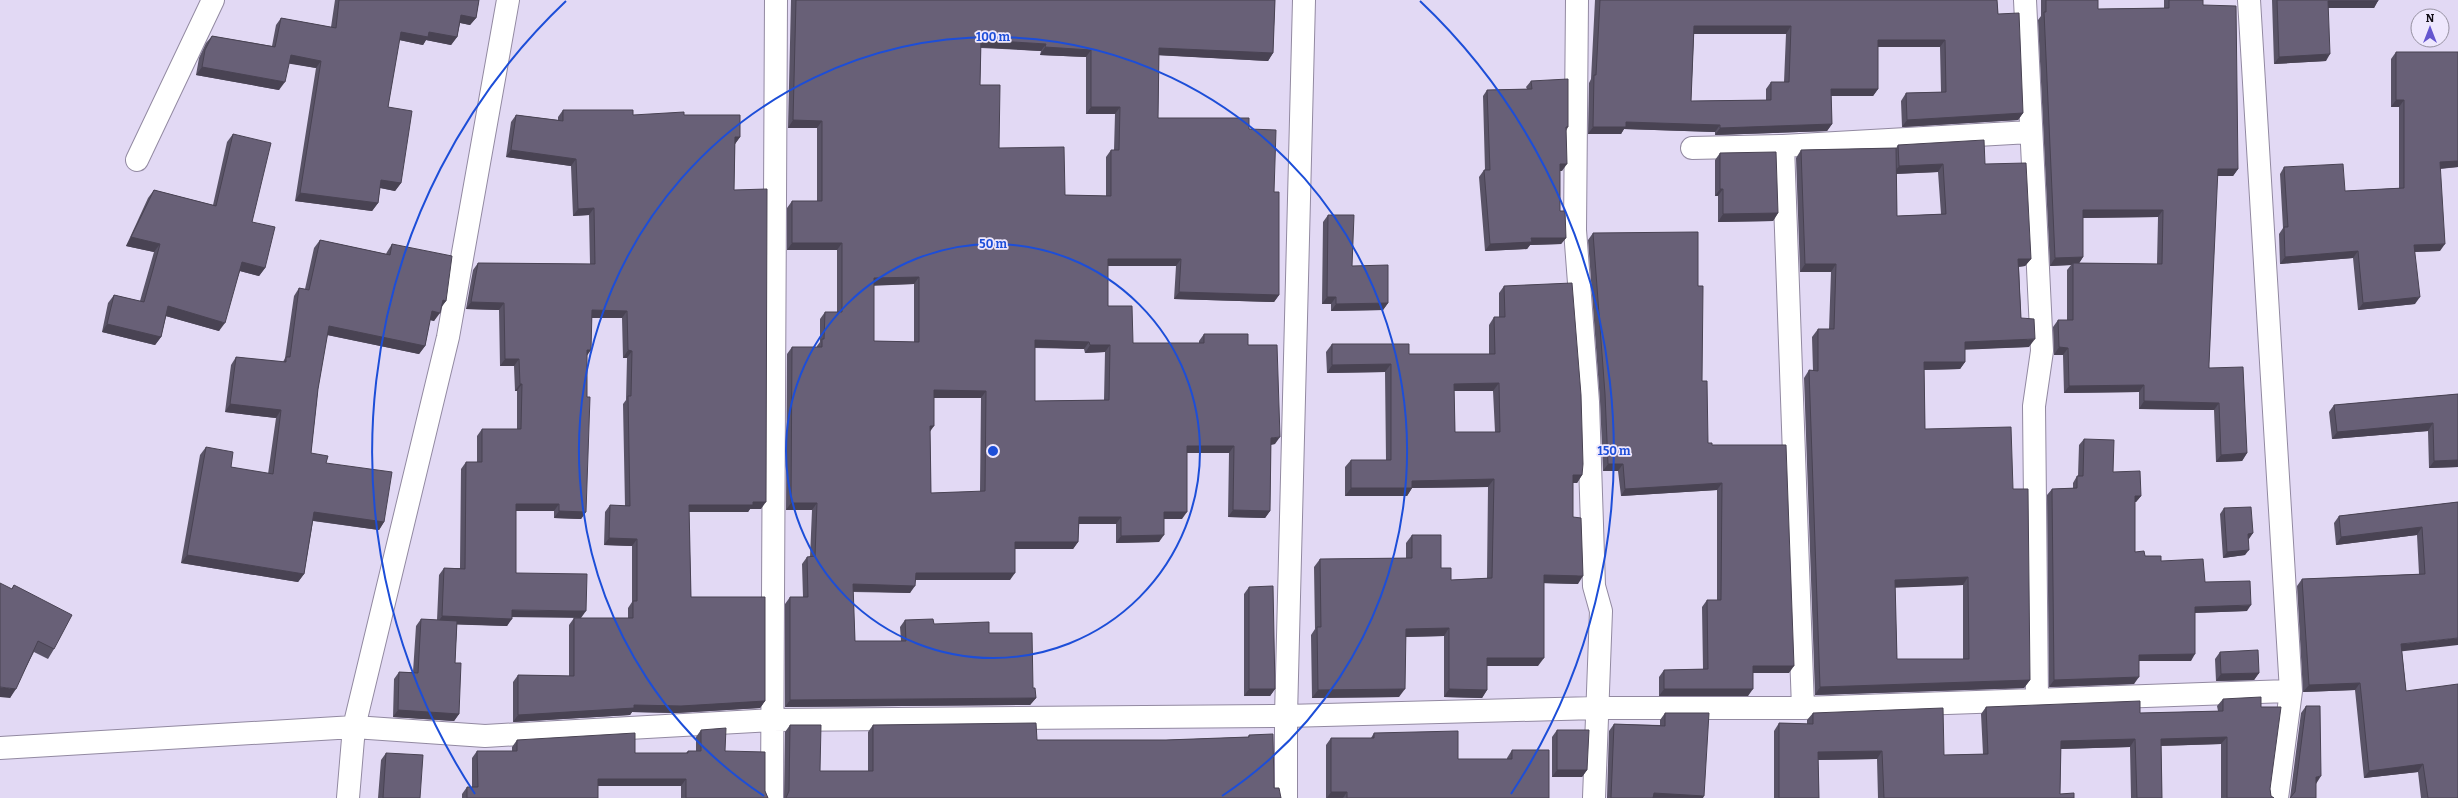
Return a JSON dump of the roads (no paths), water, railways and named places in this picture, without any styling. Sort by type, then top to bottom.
[{"type":"street","points":[[137,160],[212,0]]},
{"type":"street","points":[[348,798],[354,727],[448,337],[508,0]]},
{"type":"street","points":[[772,798],[776,0]]},
{"type":"street","points":[[1286,798],[1286,716],[1304,0]]},
{"type":"street","points":[[1577,0],[1575,230],[1588,402],[1594,586],[1602,611],[1594,798]]},
{"type":"street","points":[[2025,0],[2030,132],[2042,351],[2034,406],[2037,699]]},
{"type":"street","points":[[2249,0],[2291,691],[2277,798]]},
{"type":"street","points":[[1692,148],[1784,146],[2030,132]]},
{"type":"street","points":[[1784,146],[1803,708]]},
{"type":"street","points":[[0,748],[354,727],[485,736],[772,720],[1286,716],[1597,708],[1803,708],[2291,691]]}]
